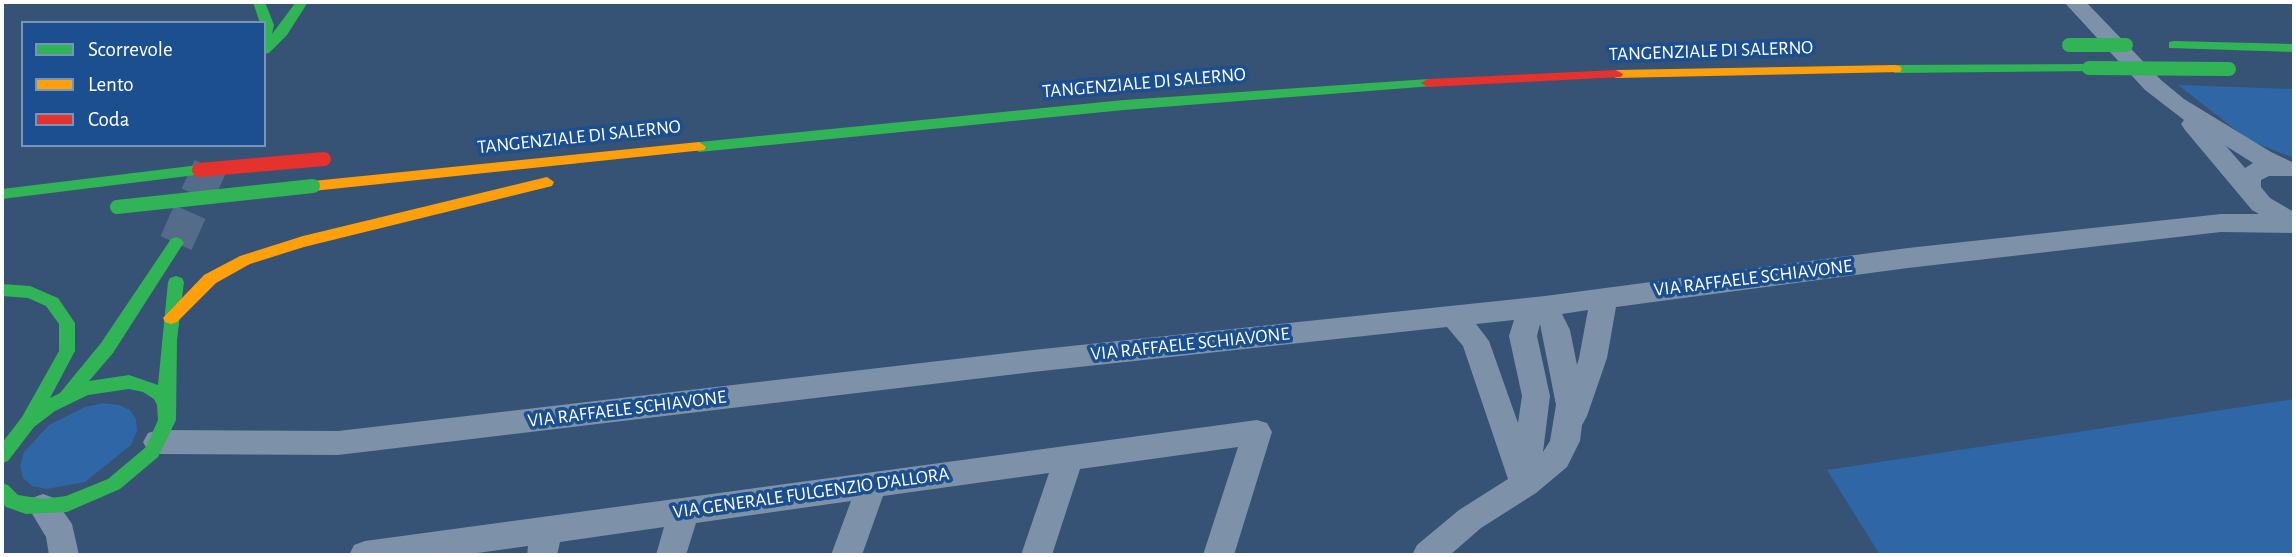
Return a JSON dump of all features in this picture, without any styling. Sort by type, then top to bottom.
[{"type":"main road","points":[[259,2],[266,21]]},
{"type":"main road","points":[[266,48],[282,32],[302,2]]},
{"type":"main road","points":[[2062,45],[2294,48]]},
{"type":"main road","name":"TANGENZIALE DI SALERNO","points":[[110,208],[803,135],[1206,98],[1426,83],[1691,71],[2089,68],[2236,70]]},
{"type":"main road","points":[[171,318],[210,279],[245,260],[316,239],[571,177],[803,135]]},
{"type":"main road","points":[[2,194],[199,170],[330,158]]},
{"type":"main road","points":[[66,170],[199,170]]},
{"type":"main road","points":[[2,492],[19,503],[43,507],[79,500],[114,484],[135,469],[158,442],[167,420],[171,318],[176,291],[176,243],[107,348],[67,396]]},
{"type":"main road","points":[[2,290],[30,292],[52,302],[67,323],[67,351],[28,422]]},
{"type":"main road","points":[[2,456],[10,441],[28,422],[67,396],[108,383],[130,382],[153,390],[160,394],[166,405]]},
{"type":"street","points":[[2074,2],[2153,85],[2176,104],[2262,158],[2291,171]]},
{"type":"street","points":[[2176,104],[2269,210],[2294,224]]},
{"type":"street","points":[[2221,223],[2250,190],[2249,178],[2256,171],[2269,168],[2291,171]]},
{"type":"street","name":"VIA RAFFAELE SCHIAVONE","points":[[158,442],[338,443],[1452,314],[1538,307],[1908,258],[2221,223],[2294,224]]},
{"type":"street","points":[[1428,555],[1470,519],[1525,484],[1557,458],[1593,358],[1604,297]]},
{"type":"street","points":[[1525,484],[1536,396],[1523,336],[1538,307],[1556,330],[1570,405],[1565,440]]},
{"type":"street","points":[[1452,314],[1475,341],[1525,484]]},
{"type":"street","name":"VIA GENERALE FULGENZIO D'ALLORA","points":[[365,555],[545,542],[685,510],[1257,432],[1219,555]]},
{"type":"street","points":[[1037,555],[1069,458]]},
{"type":"street","points":[[847,555],[872,485]]},
{"type":"street","points":[[43,507],[61,534],[64,555]]},
{"type":"street","points":[[671,555],[685,510]]},
{"type":"shaded area","points":[[2178,85],[2294,89],[2294,158],[2250,141]]},
{"type":"shaded area","points":[[2294,399],[2294,555],[1880,555],[1827,470]]},
{"type":"shaded area","points":[[103,403],[130,410],[136,419],[137,431],[131,445],[85,482],[47,489],[32,486],[23,478],[20,466],[24,452],[49,425],[85,407]]},
{"type":"tunnel","points":[[176,243],[210,167]]},
{"type":"traffic: fast","points":[[259,2],[266,21]]},
{"type":"traffic: fast","points":[[266,48],[282,32],[302,2]]},
{"type":"traffic: fast","points":[[266,22],[266,31]]},
{"type":"traffic: fast","points":[[2069,45],[2126,45]]},
{"type":"traffic: fast","points":[[2174,45],[2294,48]]},
{"type":"traffic: fast","points":[[1895,69],[2089,68]]},
{"type":"traffic: fast","points":[[2089,68],[2229,69]]},
{"type":"traffic: fast","points":[[699,147],[1124,105],[1428,83]]},
{"type":"traffic: fast","points":[[2,194],[199,170]]},
{"type":"traffic: fast","points":[[117,207],[313,186]]},
{"type":"traffic: fast","points":[[67,396],[107,348],[176,243]]},
{"type":"traffic: fast","points":[[166,405],[169,340],[176,282]]},
{"type":"traffic: fast","points":[[2,290],[30,292],[52,302],[67,323],[67,351],[28,422]]},
{"type":"traffic: fast","points":[[2,456],[28,422],[49,406],[85,389],[129,382],[147,386],[160,394],[166,405],[167,420],[152,452],[114,484],[67,504],[43,507],[26,506],[12,501],[2,491]]},
{"type":"traffic: slow","points":[[1616,74],[1895,69]]},
{"type":"traffic: slow","points":[[313,186],[699,147]]},
{"type":"traffic: slow","points":[[171,318],[210,279],[245,260],[303,242],[547,182]]},
{"type":"traffic: jam","points":[[1428,83],[1616,74]]},
{"type":"traffic: jam","points":[[199,170],[324,159]]}]
